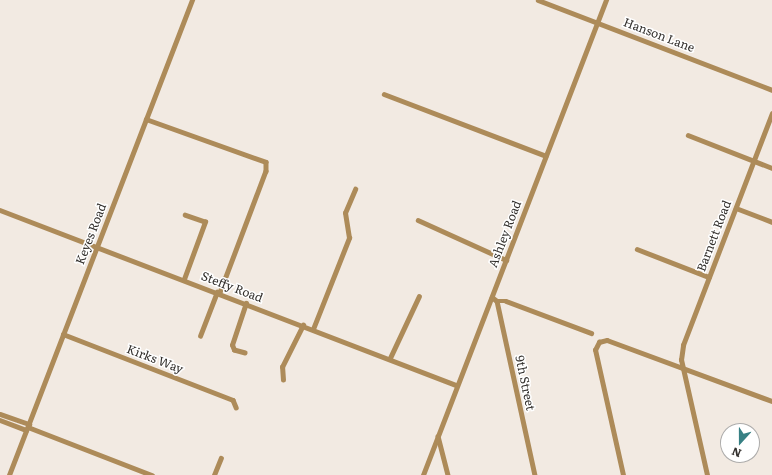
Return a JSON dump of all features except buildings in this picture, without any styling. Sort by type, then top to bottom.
[{"type":"street","name":"Keyes Road","points":[[9,475],[192,0]]},
{"type":"street","name":"Hanson Lane","points":[[538,0],[772,90]]},
{"type":"street","name":"Ashley Road","points":[[424,475],[457,384],[606,0]]},
{"type":"street","points":[[384,94],[546,156]]},
{"type":"street","name":"Barnett Road","points":[[707,475],[683,368],[683,345],[772,113]]},
{"type":"street","points":[[146,119],[212,144],[260,158],[266,162],[265,173],[219,292],[200,336]]},
{"type":"street","points":[[688,135],[772,168]]},
{"type":"street","points":[[313,329],[349,238],[345,213],[355,189]]},
{"type":"street","points":[[736,208],[772,222]]},
{"type":"street","name":"Steffy Road","points":[[0,210],[219,292],[457,384]]},
{"type":"street","points":[[184,279],[205,222],[185,215]]},
{"type":"street","points":[[418,220],[506,260]]},
{"type":"street","points":[[637,249],[709,277]]},
{"type":"street","points":[[390,358],[419,296]]},
{"type":"street","points":[[492,297],[497,302],[506,301],[591,333]]},
{"type":"street","name":"9th Street","points":[[497,302],[535,475]]},
{"type":"street","points":[[245,353],[234,350],[232,345],[246,303]]},
{"type":"street","points":[[283,380],[282,367],[302,325]]},
{"type":"street","name":"Kirks Way","points":[[63,334],[233,400],[236,407]]},
{"type":"street","points":[[623,475],[595,350],[599,342],[607,340],[772,401]]},
{"type":"street","points":[[0,414],[28,427],[152,475]]},
{"type":"street","points":[[0,420],[28,427]]},
{"type":"street","points":[[438,436],[448,475]]},
{"type":"street","points":[[214,475],[221,458]]}]
